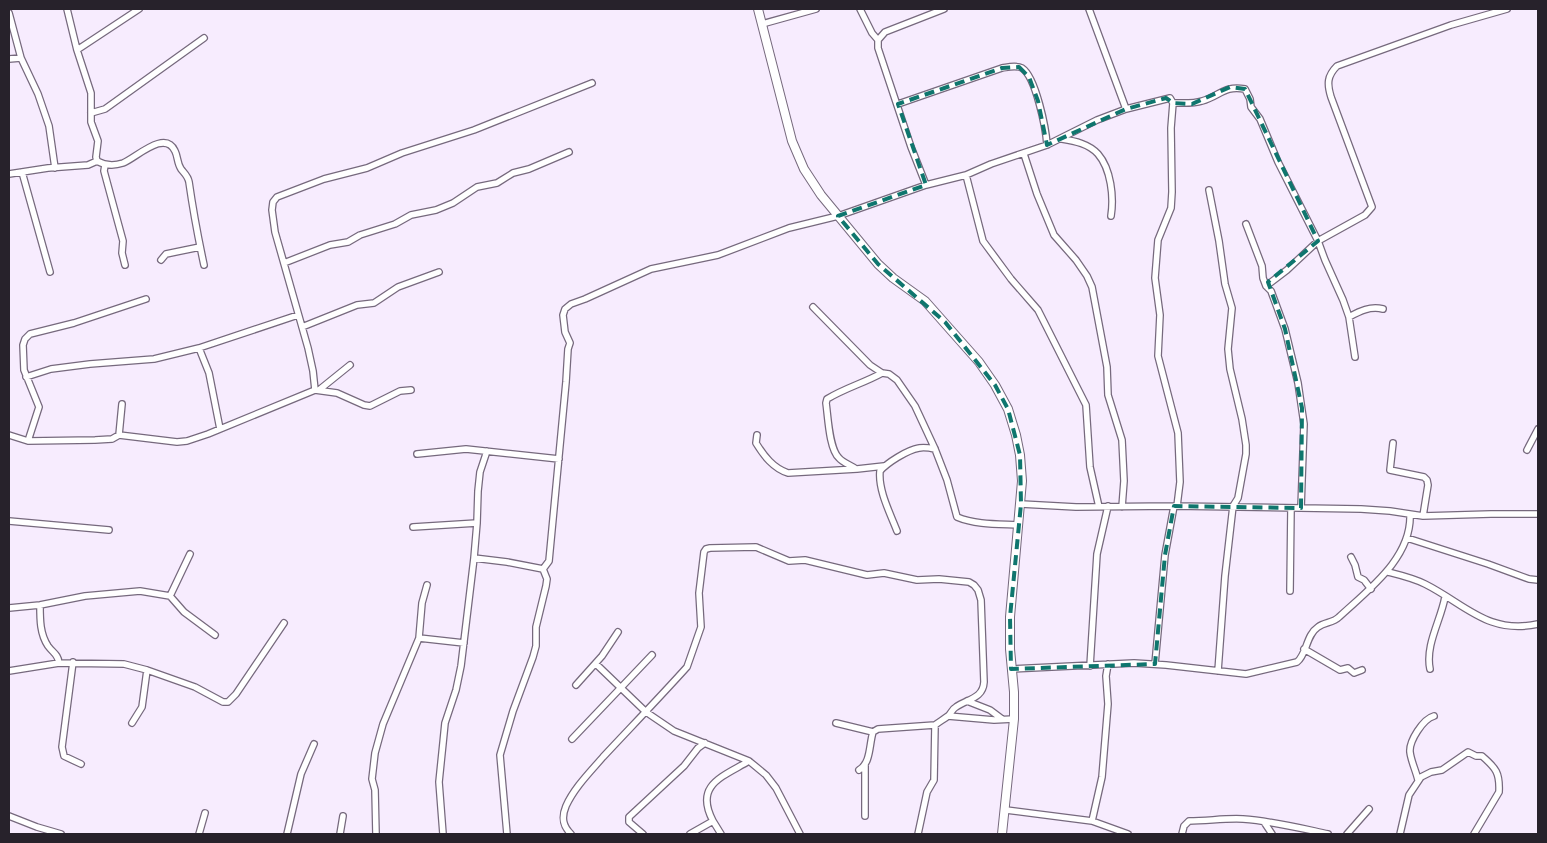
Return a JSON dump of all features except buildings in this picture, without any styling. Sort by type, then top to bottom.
[{"type":"street","points":[[67,9],[77,50],[91,94],[91,122],[98,141],[97,161]]},
{"type":"street","points":[[77,50],[139,9]]},
{"type":"street","points":[[758,9],[792,141],[798,157],[821,196],[878,264],[893,278],[925,300],[980,362],[1008,409],[1016,435],[1020,455],[1021,504],[1010,617],[1014,719],[1002,834]]},
{"type":"street","points":[[762,24],[816,9]]},
{"type":"street","points":[[860,9],[872,33],[878,40],[878,48],[911,147],[926,185]]},
{"type":"street","points":[[878,40],[885,32],[944,9]]},
{"type":"street","points":[[1089,9],[1126,109]]},
{"type":"street","points":[[1266,286],[1287,270],[1318,241],[1365,215],[1372,207],[1331,97],[1328,86],[1330,74],[1337,66],[1451,25],[1507,9]]},
{"type":"street","points":[[9,13],[22,58],[38,94],[49,126],[55,168]]},
{"type":"street","points":[[91,113],[105,110],[204,38]]},
{"type":"street","points":[[9,59],[22,58]]},
{"type":"street","points":[[898,104],[1002,68],[1019,66],[1029,77],[1038,101],[1046,127],[1047,145]]},
{"type":"street","points":[[317,390],[302,327],[275,232],[272,210],[273,202],[277,197],[324,179],[367,168],[474,130],[592,83]]},
{"type":"street","points":[[1174,103],[1192,104],[1203,101],[1230,87],[1245,89],[1250,99],[1251,107],[1260,119],[1278,162],[1318,241],[1349,317],[1355,357]]},
{"type":"street","points":[[544,569],[548,565],[550,554],[570,343],[565,332],[564,315],[565,309],[570,304],[637,277],[651,269],[718,255],[789,228],[838,216],[926,185],[966,175],[991,164],[1024,154],[1062,139],[1085,125],[1126,109],[1166,98],[1172,99],[1174,103],[1171,128],[1172,192],[1171,208],[1158,240],[1155,278],[1160,315],[1158,356],[1178,433],[1180,482],[1165,555],[1156,664]]},
{"type":"street","points":[[1062,139],[1076,141],[1098,154],[1109,179],[1113,203],[1111,216]]},
{"type":"street","points":[[97,161],[105,165],[123,163],[158,143],[166,143],[173,147],[177,155],[178,164],[188,180],[204,265]]},
{"type":"street","points":[[284,263],[330,245],[348,242],[360,235],[395,224],[411,215],[436,210],[453,203],[477,187],[497,183],[514,173],[529,169],[569,152]]},
{"type":"street","points":[[1024,154],[1037,194],[1054,235],[1076,260],[1092,287],[1106,360],[1108,395],[1122,440],[1124,481],[1122,507]]},
{"type":"street","points":[[9,174],[88,165],[97,161]]},
{"type":"street","points":[[105,165],[104,171],[123,242],[122,254],[124,265]]},
{"type":"street","points":[[22,172],[50,272]]},
{"type":"street","points":[[966,175],[982,241],[1038,310],[1086,405],[1090,467],[1099,507]]},
{"type":"street","points":[[1209,190],[1225,284],[1232,308],[1228,349],[1230,369],[1246,445],[1238,498],[1233,506],[1225,576],[1218,671]]},
{"type":"street","points":[[1246,224],[1262,266],[1266,286],[1271,291],[1285,329],[1298,383],[1304,434],[1301,508]]},
{"type":"street","points":[[161,260],[166,254],[200,247]]},
{"type":"street","points":[[302,327],[357,305],[374,303],[398,287],[438,272]]},
{"type":"street","points":[[28,441],[39,407],[26,377],[23,361],[24,339],[30,334],[74,323],[146,299]]},
{"type":"street","points":[[813,306],[870,365],[898,380],[915,406],[936,449],[947,480],[956,517],[989,524],[1019,525]]},
{"type":"street","points":[[1349,317],[1362,310],[1372,308],[1383,309]]},
{"type":"street","points":[[26,377],[51,369],[154,359],[198,348],[298,315]]},
{"type":"street","points":[[198,348],[209,374],[220,429]]},
{"type":"street","points":[[9,435],[28,441],[112,439],[119,435],[177,442],[187,441],[317,390],[350,364]]},
{"type":"street","points":[[858,469],[839,459],[835,454],[832,447],[827,399],[882,373]]},
{"type":"street","points":[[317,390],[337,393],[370,406],[400,391],[411,390]]},
{"type":"street","points":[[119,435],[122,404]]},
{"type":"street","points":[[1528,450],[1538,429]]},
{"type":"street","points":[[757,435],[756,443],[769,462],[781,471],[788,473],[884,466],[919,448],[936,449]]},
{"type":"street","points":[[1393,443],[1390,470],[1427,480],[1428,485],[1423,516]]},
{"type":"street","points":[[417,454],[450,449],[466,449],[559,459]]},
{"type":"street","points":[[443,834],[439,782],[443,743],[446,723],[456,690],[464,643],[474,558],[480,472],[487,451]]},
{"type":"street","points":[[884,466],[880,471],[879,477],[890,515],[898,531]]},
{"type":"street","points":[[1021,504],[1076,507],[1233,506],[1361,509],[1423,516],[1538,514]]},
{"type":"street","points":[[1090,666],[1097,554],[1108,506]]},
{"type":"street","points":[[1290,508],[1290,591]]},
{"type":"street","points":[[1011,669],[1108,664],[1156,664],[1246,674],[1297,662],[1303,656],[1304,649],[1319,626],[1339,617],[1388,572],[1407,538],[1410,514]]},
{"type":"street","points":[[9,521],[108,530]]},
{"type":"street","points":[[413,527],[477,523]]},
{"type":"street","points":[[1407,538],[1529,579],[1538,580]]},
{"type":"street","points":[[571,834],[565,828],[563,815],[573,793],[688,667],[701,627],[699,593],[704,552],[706,549],[756,547],[789,561],[805,560],[855,573],[867,575],[884,573],[916,580],[939,579],[969,582],[974,585],[981,600],[984,688],[979,695],[955,707],[948,716]]},
{"type":"street","points":[[170,596],[190,554]]},
{"type":"street","points":[[1351,557],[1358,577],[1364,580],[1371,588]]},
{"type":"street","points":[[474,558],[544,569]]},
{"type":"street","points":[[507,834],[500,755],[534,651],[536,627],[547,579],[544,569]]},
{"type":"street","points":[[1388,572],[1424,584],[1461,607],[1496,624],[1527,627],[1538,624]]},
{"type":"street","points":[[376,834],[375,790],[372,779],[374,753],[383,724],[419,638],[422,602],[427,585]]},
{"type":"street","points":[[9,608],[40,605],[85,596],[140,591],[170,596],[184,612],[215,635]]},
{"type":"street","points":[[1430,669],[1428,660],[1445,597]]},
{"type":"street","points":[[40,605],[40,626],[50,649],[58,655],[59,663]]},
{"type":"street","points":[[9,671],[74,662],[124,664],[196,687],[223,702],[228,702],[232,699],[284,622]]},
{"type":"street","points":[[576,685],[596,664],[618,632]]},
{"type":"street","points":[[419,638],[464,643]]},
{"type":"street","points":[[1304,649],[1340,670],[1348,668],[1354,673],[1362,670]]},
{"type":"street","points":[[572,739],[652,655]]},
{"type":"street","points":[[74,662],[62,747],[64,756],[81,764]]},
{"type":"street","points":[[596,664],[646,712],[679,734],[750,761],[776,788],[800,834]]},
{"type":"street","points":[[1092,821],[1102,777],[1108,704],[1106,676],[1108,664]]},
{"type":"street","points":[[132,723],[142,707],[147,670]]},
{"type":"street","points":[[967,701],[990,710],[1002,719]]},
{"type":"street","points":[[836,723],[873,732],[878,729],[935,725],[942,718],[948,716],[994,720],[1014,719]]},
{"type":"street","points":[[1418,780],[1410,751],[1415,736],[1422,724],[1434,716]]},
{"type":"street","points":[[918,834],[927,792],[934,780],[935,725]]},
{"type":"street","points":[[859,770],[864,766],[869,756],[873,732]]},
{"type":"street","points":[[643,834],[629,822],[629,818],[684,766],[698,748],[706,743]]},
{"type":"street","points":[[287,834],[302,774],[314,744]]},
{"type":"street","points":[[1400,834],[1409,795],[1418,780],[1425,774],[1442,770],[1468,752],[1476,756],[1482,756],[1497,770],[1499,776],[1499,792],[1474,834]]},
{"type":"street","points":[[721,834],[708,812],[706,800],[709,788],[750,761]]},
{"type":"street","points":[[865,762],[865,816]]},
{"type":"street","points":[[1347,834],[1369,809]]},
{"type":"street","points":[[1006,810],[1092,821],[1128,834]]},
{"type":"street","points":[[199,834],[205,813]]},
{"type":"street","points":[[9,816],[61,834]]},
{"type":"street","points":[[340,834],[343,816]]},
{"type":"street","points":[[1182,834],[1184,826],[1189,821],[1210,821],[1226,818],[1264,822],[1328,834]]},
{"type":"street","points":[[690,834],[713,821]]},
{"type":"street","points":[[1264,822],[1272,834]]},
{"type":"highlighted area","points":[[1019,67],[1029,77],[1038,101],[1047,145],[1126,109],[1166,98],[1173,103],[1192,104],[1230,87],[1245,89],[1318,241],[1268,282],[1285,329],[1302,408],[1301,508],[1174,506],[1165,555],[1155,664],[1011,669],[1010,617],[1021,504],[1020,455],[1008,409],[995,385],[945,322],[878,264],[838,216],[926,185],[898,104],[1002,68]]}]
